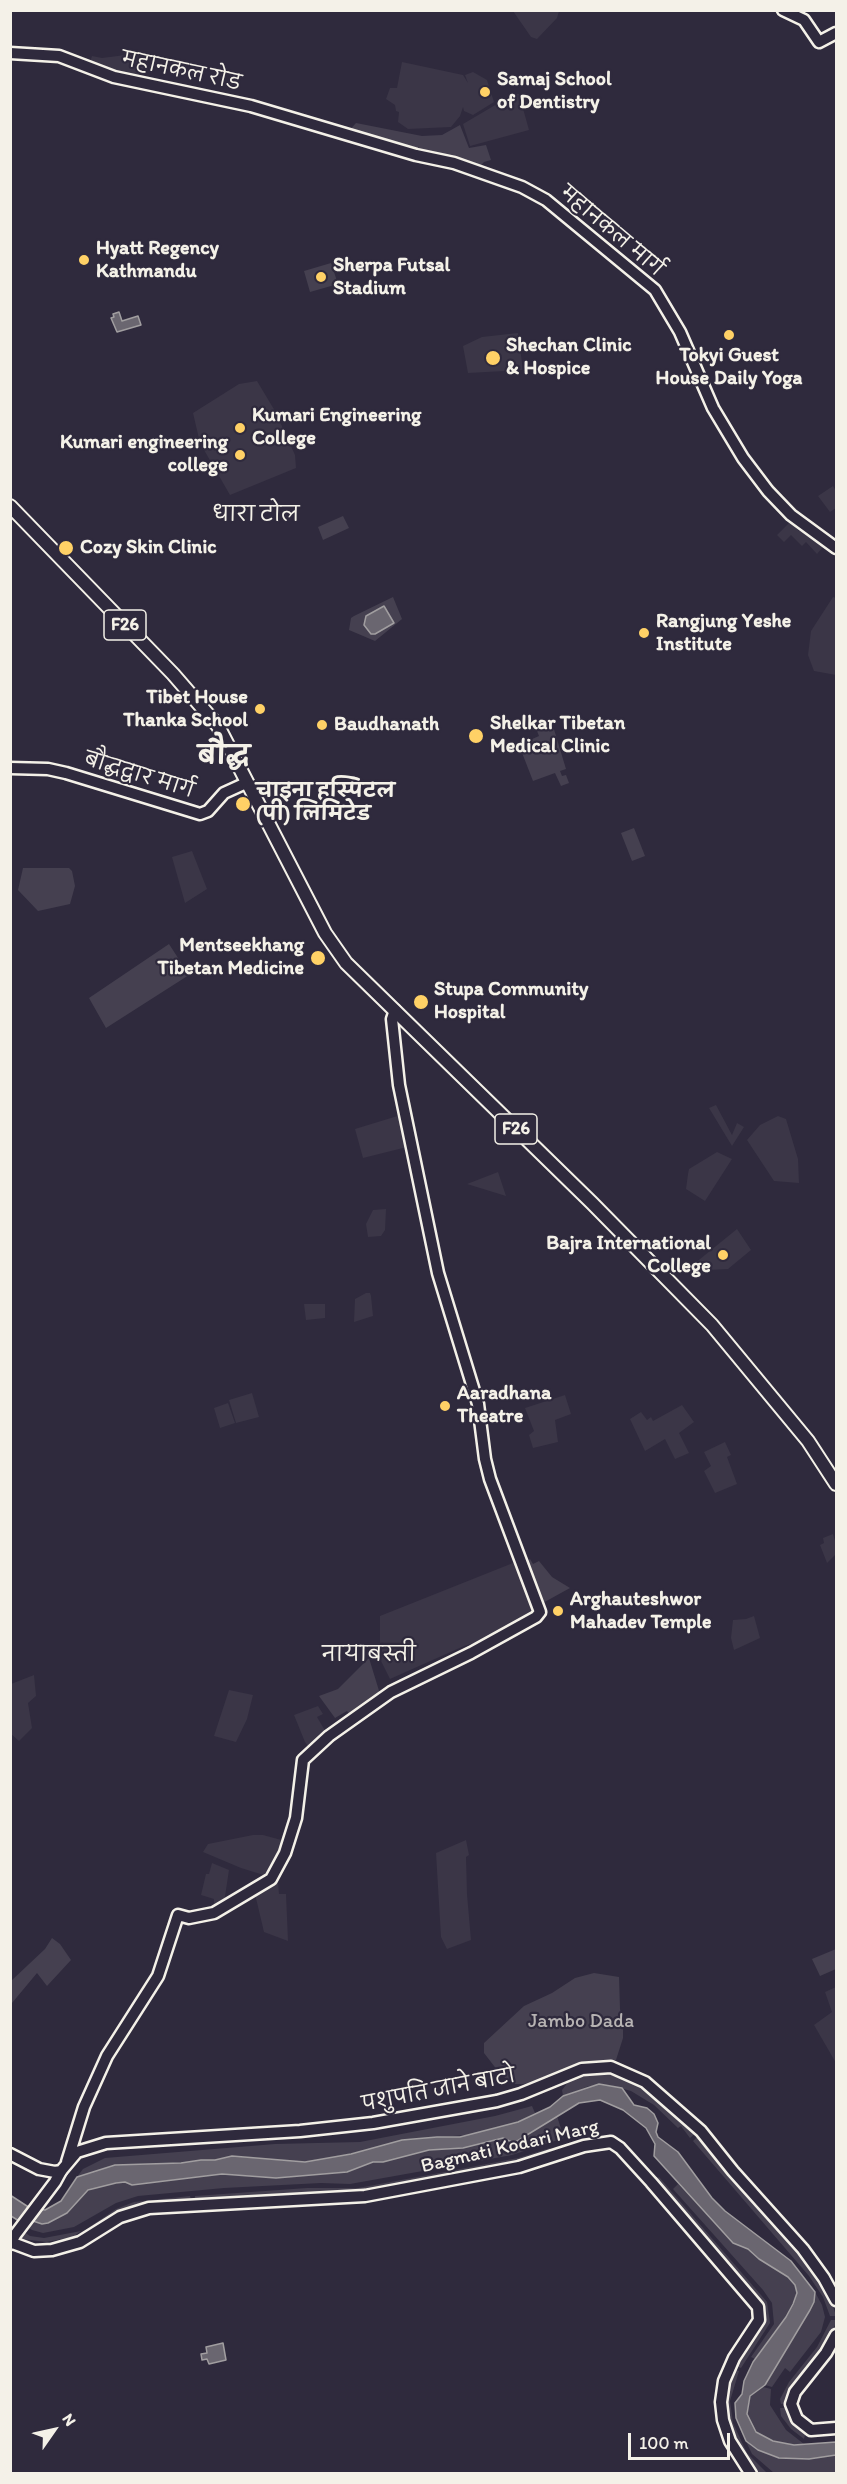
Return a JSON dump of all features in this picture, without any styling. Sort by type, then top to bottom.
[{"type":"main road","points":[[783,10],[801,18],[819,42],[835,34]]},
{"type":"main road","points":[[810,28],[835,34]]},
{"type":"main road","name":"महानकल रोड","points":[[10,53],[59,56],[114,77],[251,106],[344,134]]},
{"type":"main road","name":"महानकल मार्ग","points":[[344,134],[416,155],[454,163],[522,187],[546,200],[648,282],[672,315],[704,390],[743,458],[791,515],[837,548]]},
{"type":"main road","name":"F26","points":[[10,506],[191,693],[218,726],[325,933],[346,963],[592,1203],[712,1325],[808,1441],[837,1484]]},
{"type":"main road","name":"बौद्धद्वार मार्ग","points":[[10,768],[48,769],[66,773],[200,814],[208,811],[224,793],[246,783]]},
{"type":"main road","points":[[12,2241],[64,2166],[84,2107],[107,2056],[159,1976],[178,1915],[189,1918],[214,1913],[272,1879],[285,1853],[296,1818],[303,1760],[329,1736],[391,1692],[471,1653],[536,1617],[540,1612],[492,1487],[485,1459],[481,1420],[474,1387],[437,1266],[399,1084],[392,1019],[395,1010]]},
{"type":"main road","name":"पशुपति जाने बाटो","points":[[64,2166],[77,2152],[85,2148],[124,2140],[203,2138],[373,2123],[497,2101],[564,2078],[582,2069],[611,2067],[645,2082],[701,2131],[810,2258],[837,2300]]},
{"type":"main road","name":"Bagmati Kodari Marg","points":[[12,2241],[21,2248],[44,2251],[72,2245],[120,2217],[149,2208],[365,2196],[501,2171],[596,2143],[611,2142],[624,2152],[651,2182],[758,2307],[759,2320],[734,2358],[724,2381],[720,2402],[730,2441],[752,2474]]},
{"type":"main road","points":[[10,2154],[50,2172],[64,2166]]},
{"type":"main road","points":[[837,2335],[826,2353],[795,2392],[791,2404],[797,2419],[811,2430],[837,2428]]},
{"type":"shaded area","points":[[513,11],[559,11],[557,18],[537,39],[531,37]]},
{"type":"shaded area","points":[[141,53],[148,70],[135,76],[124,76],[122,73],[89,65],[92,56],[102,58]]},
{"type":"shaded area","points":[[402,62],[463,75],[468,83],[465,75],[473,72],[487,80],[494,102],[473,115],[464,111],[463,107],[460,116],[451,127],[408,129],[398,122],[399,112],[396,111],[395,105],[386,99],[390,88],[397,88]]},
{"type":"shaded area","points":[[514,94],[519,94],[529,130],[470,146],[463,124]]},
{"type":"shaded area","points":[[119,312],[122,321],[138,316],[141,325],[117,332],[111,318],[114,317],[113,314]]},
{"type":"shaded area","name":"Shechan Clinic & Hospice","points":[[518,333],[523,370],[468,373],[463,346],[482,337]]},
{"type":"shaded area","name":"Kumari Engineering College","points":[[257,381],[275,411],[295,455],[296,468],[230,495],[200,443],[193,413],[239,384]]},
{"type":"shaded area","points":[[833,486],[836,491],[836,508],[830,512],[818,496]]},
{"type":"shaded area","points":[[790,522],[799,531],[803,527],[823,547],[817,554],[806,542],[802,546],[791,535],[784,542],[777,535]]},
{"type":"shaded area","points":[[833,597],[836,598],[836,675],[814,671],[808,655],[811,631]]},
{"type":"shaded area","points":[[384,606],[394,623],[371,634],[364,625],[366,616]]},
{"type":"shaded area","points":[[192,851],[207,889],[185,903],[172,857]]},
{"type":"shaded area","points":[[716,1105],[732,1135],[737,1123],[744,1127],[732,1146],[709,1108]]},
{"type":"shaded area","points":[[404,1114],[411,1146],[363,1158],[355,1129]]},
{"type":"shaded area","points":[[778,1116],[786,1119],[798,1159],[799,1183],[774,1181],[747,1140],[760,1125]]},
{"type":"shaded area","points":[[717,1152],[732,1159],[705,1201],[686,1189],[689,1169]]},
{"type":"shaded area","points":[[498,1172],[506,1196],[467,1184]]},
{"type":"shaded area","points":[[386,1209],[385,1230],[381,1236],[368,1237],[366,1224],[373,1210]]},
{"type":"shaded area","name":"Bajra International College","points":[[737,1229],[751,1250],[728,1269],[707,1270],[700,1279],[689,1268]]},
{"type":"shaded area","points":[[370,1293],[371,1296],[373,1316],[354,1322],[355,1299]]},
{"type":"shaded area","points":[[304,1304],[325,1304],[325,1318],[306,1320]]},
{"type":"shaded area","points":[[252,1393],[259,1417],[236,1423],[229,1400]]},
{"type":"shaded area","points":[[565,1395],[571,1414],[555,1420],[558,1442],[533,1448],[529,1435],[534,1431],[525,1408]]},
{"type":"shaded area","points":[[228,1403],[235,1423],[220,1428],[214,1408]]},
{"type":"shaded area","points":[[682,1405],[694,1422],[679,1433],[689,1453],[675,1459],[665,1439],[645,1451],[630,1419],[641,1412],[647,1420],[651,1417],[653,1421]]},
{"type":"shaded area","points":[[725,1442],[731,1455],[727,1457],[737,1484],[715,1493],[704,1471],[711,1466],[704,1452]]},
{"type":"shaded area","points":[[833,1534],[836,1554],[827,1563],[820,1545],[824,1543],[823,1538]]},
{"type":"shaded area","points":[[518,1561],[538,1612],[484,1640],[464,1646],[390,1679],[380,1659],[380,1616]]},
{"type":"shaded area","points":[[754,1616],[760,1638],[734,1650],[731,1638],[733,1620]]},
{"type":"shaded area","points":[[34,1675],[36,1696],[28,1703],[32,1728],[19,1741],[11,1734],[11,1684]]},
{"type":"shaded area","points":[[229,1690],[253,1695],[247,1719],[236,1742],[214,1736]]},
{"type":"shaded area","points":[[318,1706],[323,1714],[317,1717],[327,1734],[311,1750],[305,1742],[294,1715]]},
{"type":"shaded area","points":[[263,1835],[285,1841],[270,1877],[203,1852],[208,1844]]},
{"type":"shaded area","points":[[466,1840],[469,1855],[466,1857],[471,1940],[447,1949],[441,1937],[436,1853]]},
{"type":"shaded area","points":[[212,1863],[229,1870],[224,1903],[214,1908],[214,1899],[201,1895],[206,1874],[209,1874]]},
{"type":"shaded area","points":[[278,1882],[279,1894],[286,1894],[288,1941],[264,1932],[255,1894]]},
{"type":"shaded area","points":[[836,1987],[836,2063],[814,2025],[832,2012],[825,1992]]},
{"type":"shaded area","points":[[599,2084],[622,2088],[634,2105],[647,2108],[654,2114],[658,2123],[656,2132],[658,2137],[678,2152],[712,2198],[725,2211],[791,2261],[815,2292],[810,2310],[765,2385],[750,2396],[747,2414],[756,2432],[773,2441],[794,2445],[836,2442],[836,2455],[809,2459],[779,2458],[758,2450],[746,2441],[736,2418],[735,2403],[742,2394],[744,2381],[753,2362],[793,2304],[797,2293],[795,2285],[788,2277],[759,2259],[748,2249],[733,2243],[654,2156],[655,2144],[646,2128],[623,2110],[600,2100],[579,2103],[514,2143],[503,2138],[463,2148],[429,2150],[383,2162],[373,2162],[347,2172],[276,2178],[222,2174],[132,2185],[125,2182],[116,2183],[88,2190],[67,2213],[48,2223],[19,2221],[11,2216],[10,2195],[30,2208],[45,2210],[61,2201],[77,2177],[115,2165],[181,2163],[232,2156],[305,2162],[351,2154],[402,2140],[460,2137],[518,2122],[550,2107],[563,2096]]},
{"type":"shaded area","points":[[223,2343],[226,2360],[209,2364],[207,2359],[202,2360],[201,2354],[207,2353],[206,2347]]},
{"type":"green space","points":[[356,123],[422,136],[442,135],[460,125],[469,148],[486,145],[491,160],[484,162],[477,170],[346,134]]},
{"type":"green space","name":"Sherpa Futsal Stadium","points":[[331,263],[338,284],[310,292],[304,271]]},
{"type":"green space","points":[[343,516],[349,528],[323,540],[318,527]]},
{"type":"green space","points":[[393,597],[402,619],[375,641],[349,630],[351,618]]},
{"type":"green space","points":[[553,726],[566,769],[560,771],[562,776],[566,775],[569,783],[561,786],[555,773],[533,781],[519,745],[539,736],[537,731]]},
{"type":"green space","points":[[634,828],[645,856],[632,861],[621,833]]},
{"type":"green space","points":[[23,868],[69,868],[72,871],[75,886],[70,904],[38,911],[18,890]]},
{"type":"green space","points":[[169,944],[189,975],[106,1028],[89,998]]},
{"type":"green space","points":[[530,1559],[533,1564],[539,1561],[552,1577],[570,1588],[541,1604],[524,1562]]},
{"type":"green space","points":[[369,1658],[380,1694],[352,1718],[347,1711],[335,1718],[319,1696],[338,1689]]},
{"type":"green space","points":[[52,1938],[60,1944],[71,1960],[47,1986],[37,1973],[12,2003],[11,1981],[45,1949]]},
{"type":"green space","points":[[836,1949],[836,1969],[820,1976],[812,1959]]},
{"type":"green space","name":"Jambo Dada","points":[[594,1973],[619,1977],[623,2038],[616,2060],[589,2061],[536,2082],[523,2084],[515,2084],[501,2075],[484,2053],[484,2043],[524,2006],[552,1993],[575,1978]]},
{"type":"green space","points":[[598,2071],[611,2071],[643,2086],[697,2132],[690,2138],[681,2126],[678,2128],[654,2105],[631,2091],[609,2085],[589,2086],[563,2096],[562,2090],[569,2081]]},
{"type":"green space","points":[[532,2106],[535,2113],[518,2122],[479,2134],[402,2140],[351,2154],[305,2162],[232,2156],[181,2163],[115,2165],[77,2177],[83,2169],[105,2158],[275,2144],[360,2142],[495,2116]]},
{"type":"green space","points":[[557,2116],[564,2138],[512,2155],[350,2184],[321,2183],[224,2188],[138,2196],[116,2203],[74,2227],[43,2233],[32,2230],[19,2221],[48,2223],[67,2213],[84,2193],[100,2186],[125,2182],[132,2185],[222,2174],[276,2178],[347,2172],[373,2162],[383,2162],[429,2150],[463,2148],[503,2138],[520,2141]]},
{"type":"green space","points":[[699,2135],[805,2259],[829,2293],[836,2316],[830,2316],[823,2297],[809,2276],[693,2141]]},
{"type":"green space","points":[[550,2148],[551,2152],[519,2162],[456,2175],[455,2170],[518,2158]]},
{"type":"green space","points":[[450,2171],[452,2175],[357,2192],[195,2199],[195,2196],[307,2188],[358,2188]]},
{"type":"green space","points":[[659,2177],[767,2302],[770,2323],[741,2368],[736,2366],[764,2323],[765,2308],[656,2180]]},
{"type":"green space","points":[[678,2184],[733,2243],[748,2249],[759,2259],[788,2277],[795,2285],[797,2293],[786,2317],[755,2359],[751,2357],[774,2324],[772,2303],[673,2189]]},
{"type":"green space","points":[[190,2196],[191,2200],[137,2205],[107,2217],[88,2228],[116,2209],[134,2202]]},
{"type":"green space","points":[[21,2230],[30,2236],[44,2238],[81,2231],[73,2237],[46,2242],[22,2239],[17,2236]]},
{"type":"green space","points":[[815,2292],[825,2317],[821,2332],[790,2372],[785,2368],[772,2387],[765,2385],[810,2310]]},
{"type":"green space","points":[[831,2320],[836,2320],[836,2323],[826,2344],[787,2403],[781,2404],[780,2399],[789,2382],[817,2347]]},
{"type":"green space","points":[[734,2369],[739,2371],[730,2401],[733,2423],[747,2453],[767,2473],[760,2473],[748,2462],[732,2433],[726,2402]]},
{"type":"green space","points":[[763,2387],[771,2389],[770,2405],[786,2430],[804,2444],[794,2445],[773,2441],[756,2432],[747,2414],[750,2396]]},
{"type":"green space","points":[[780,2408],[787,2408],[793,2421],[806,2431],[804,2439],[791,2429],[781,2416]]},
{"type":"green space","points":[[739,2427],[746,2441],[758,2450],[779,2458],[809,2459],[836,2455],[836,2473],[774,2473],[752,2454]]},
{"type":"place","name":"Samaj School of Dentistry","points":[[485,92]]},
{"type":"place","name":"Hyatt Regency Kathmandu","points":[[84,260]]},
{"type":"place","name":"Sherpa Futsal Stadium","points":[[321,277]]},
{"type":"place","name":"Tokyi Guest House Daily Yoga","points":[[729,335]]},
{"type":"place","name":"Shechan Clinic & Hospice","points":[[493,358]]},
{"type":"place","name":"Kumari Engineering College","points":[[240,428]]},
{"type":"place","name":"Kumari engineering college","points":[[240,455]]},
{"type":"place","name":"Cozy Skin Clinic","points":[[66,548]]},
{"type":"place","name":"Rangjung Yeshe Institute","points":[[644,633]]},
{"type":"place","name":"Tibet House Thanka School","points":[[260,709]]},
{"type":"place","name":"Baudhanath","points":[[322,725]]},
{"type":"place","name":"Shelkar Tibetan Medical Clinic","points":[[476,736]]},
{"type":"place","name":"चाइना हस्पिटल (पी) लिमिटेड","points":[[243,804]]},
{"type":"place","name":"Mentseekhang Tibetan Medicine","points":[[318,958]]},
{"type":"place","name":"Stupa Community Hospital","points":[[421,1002]]},
{"type":"place","name":"Bajra International College","points":[[723,1255]]},
{"type":"place","name":"Aaradhana Theatre","points":[[445,1406]]},
{"type":"place","name":"Arghauteshwor Mahadev Temple","points":[[558,1611]]},
{"type":"district","name":"धारा टोल","points":[[256,516]]},
{"type":"district","name":"बौद्ध","points":[[224,757]]},
{"type":"district","name":"नायाबस्ती","points":[[369,1656]]}]
